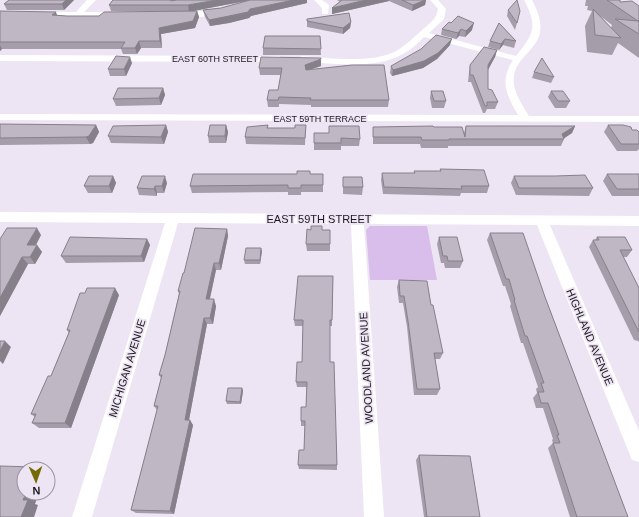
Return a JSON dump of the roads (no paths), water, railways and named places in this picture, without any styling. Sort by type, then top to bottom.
[{"type":"street","points":[[78,14],[87,3],[92,0]]},
{"type":"street","points":[[318,0],[326,7],[325,12]]},
{"type":"street","points":[[422,34],[440,17],[442,9],[434,0]]},
{"type":"street","points":[[526,120],[512,93],[509,83],[511,71],[533,40],[537,28],[537,19],[528,0]]},
{"type":"street","points":[[93,14],[101,1]]},
{"type":"street","points":[[173,15],[206,14],[229,9]]},
{"type":"street","points":[[0,14],[125,14]]},
{"type":"street","points":[[422,34],[518,60]]},
{"type":"street","name":"EAST 60TH STREET","points":[[0,58],[373,60],[388,58],[399,53],[422,34]]},
{"type":"street","name":"EAST 59TH TERRACE","points":[[0,117],[526,120],[639,119]]},
{"type":"street","name":"EAST 59TH STREET","points":[[0,217],[639,221]]},
{"type":"street","name":"MICHIGAN AVENUE","points":[[82,517],[172,218]]},
{"type":"street","name":"WOODLAND AVENUE","points":[[357,220],[374,517]]},
{"type":"street","name":"HIGHLAND AVENUE","points":[[542,221],[639,453]]}]
